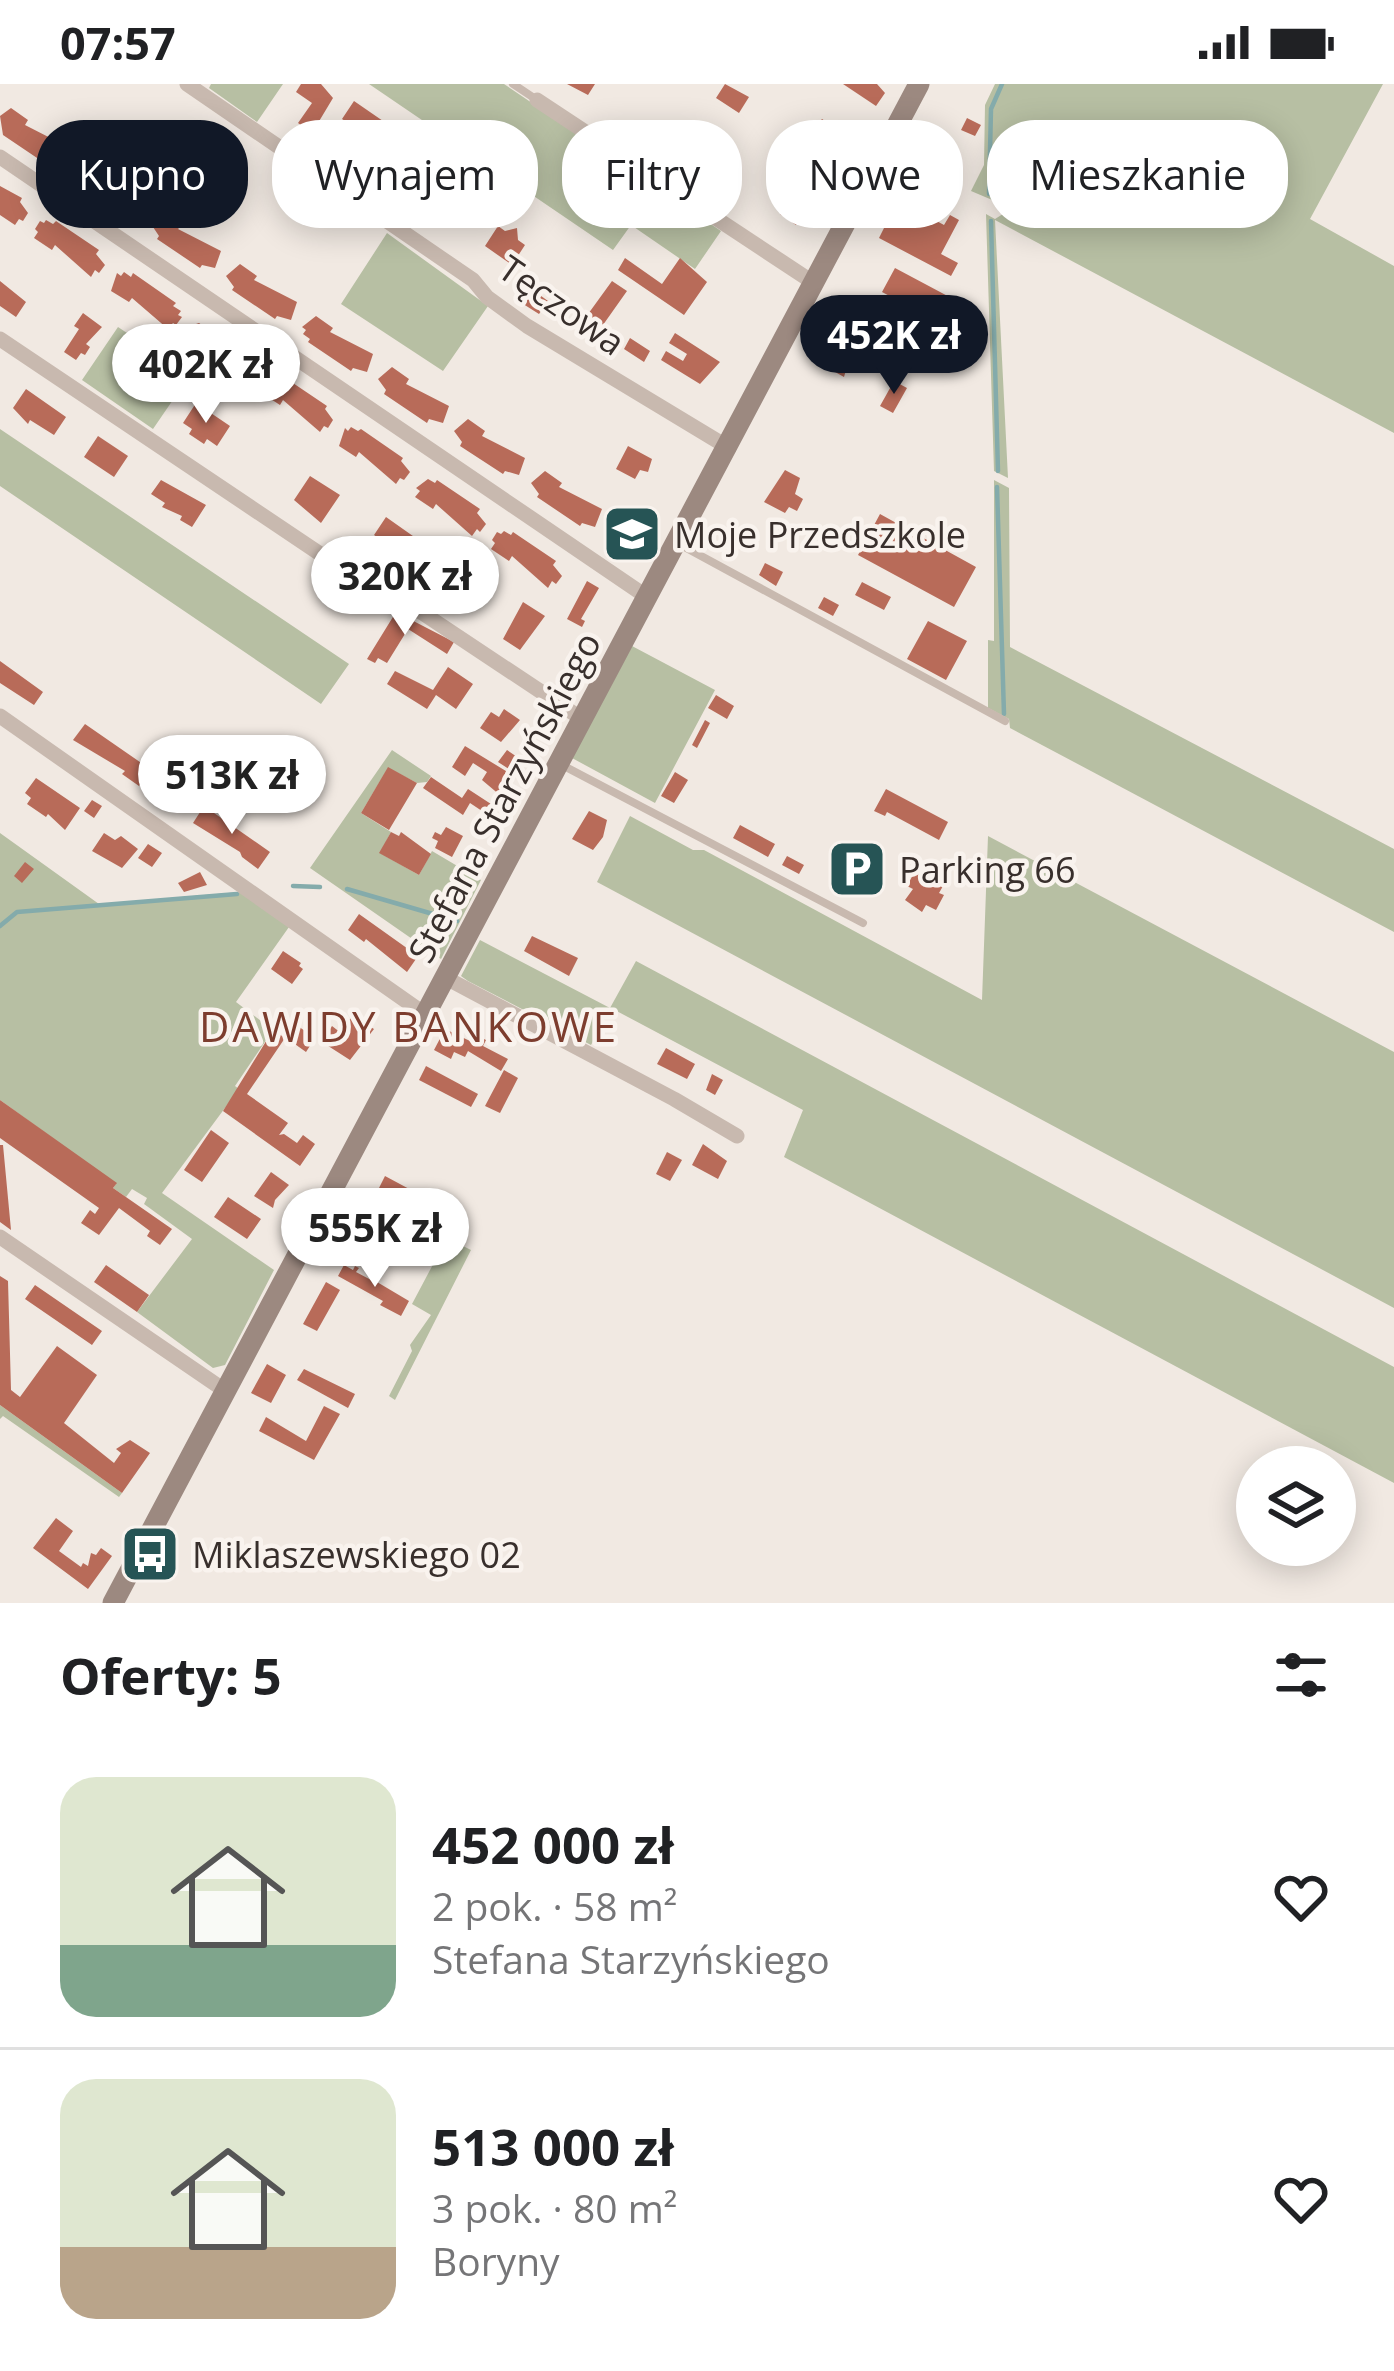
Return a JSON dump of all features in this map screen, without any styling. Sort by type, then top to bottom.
[{"type":"street","name":"Tęczowa","points":[[187,84],[473,280],[487,297],[527,326],[729,448]]},
{"type":"street","name":"Stefana Starzyńskiego","points":[[113,1603],[814,283],[881,168],[919,84]]},
{"type":"street","points":[[537,100],[814,283]]},
{"type":"street","points":[[0,157],[647,597]]},
{"type":"street","points":[[0,339],[352,576],[424,614],[582,719]]},
{"type":"street","points":[[0,716],[426,1016]]},
{"type":"street","points":[[446,978],[737,1136]]},
{"type":"street","points":[[0,1237],[227,1392]]},
{"type":"lane","points":[[513,84],[537,100]]},
{"type":"lane","points":[[678,544],[1005,721]]},
{"type":"lane","points":[[558,764],[863,923]]},
{"type":"green space","points":[[211,84],[283,84],[257,122],[209,88]]},
{"type":"green space","points":[[369,84],[504,84],[562,123],[562,215],[538,199],[538,120],[422,120]]},
{"type":"green space","points":[[995,84],[1383,84],[1310,219],[1394,266],[1394,433],[1010,228],[1288,228],[1288,120],[987,120],[987,198],[971,191],[984,165],[985,105]]},
{"type":"green space","points":[[986,214],[987,228],[995,228],[1008,478],[994,471]]},
{"type":"green space","points":[[581,228],[629,228],[613,250]]},
{"type":"green space","points":[[635,228],[721,231],[695,269]]},
{"type":"green space","points":[[387,233],[488,306],[443,371],[341,304]]},
{"type":"green space","points":[[118,327],[190,375],[153,429],[82,380]]},
{"type":"green space","points":[[0,429],[349,664],[321,704],[0,486]]},
{"type":"green space","points":[[994,480],[1009,488],[1010,647],[1394,849],[1394,932],[1010,728],[1009,719],[988,708],[988,640],[994,641]]},
{"type":"green space","points":[[632,646],[715,690],[655,803],[572,758]]},
{"type":"green space","points":[[392,750],[431,776],[417,783],[388,768],[361,813],[391,832],[380,853],[419,875],[432,851],[481,880],[441,959],[310,868]]},
{"type":"green space","points":[[630,816],[693,850],[704,850],[982,1000],[988,836],[1394,1052],[1394,1308],[597,882]]},
{"type":"green space","points":[[0,833],[99,904],[240,892],[289,927],[236,1002],[273,1030],[235,1086],[239,1089],[162,1193],[274,1270],[225,1365],[213,1368],[137,1312],[192,1239],[144,1204],[147,1198],[132,1189],[126,1197],[113,1188],[116,1184],[0,1100]]},
{"type":"green space","points":[[480,940],[610,1008],[636,961],[1394,1367],[1394,1483],[1356,1463],[1356,1446],[1325,1446],[784,1157],[803,1110],[611,1008],[591,1045],[461,976]]},
{"type":"green space","points":[[447,1238],[471,1250],[395,1400],[389,1396],[412,1351],[410,1345],[431,1315],[412,1304]]},
{"type":"green space","points":[[0,1405],[122,1493],[119,1497],[3,1416],[0,1419]]},
{"type":"building","points":[[301,84],[321,84],[333,98],[320,120],[300,120],[312,103],[296,92]]},
{"type":"building","points":[[567,84],[595,84],[588,95]]},
{"type":"building","points":[[725,84],[749,97],[739,113],[716,98]]},
{"type":"building","points":[[843,84],[877,84],[885,93],[876,106]]},
{"type":"building","points":[[354,101],[382,120],[344,120]]},
{"type":"building","points":[[11,108],[28,120],[25,125],[36,131],[36,157],[3,135],[0,116]]},
{"type":"building","points":[[967,118],[981,125],[975,136],[963,131]]},
{"type":"building","points":[[0,186],[22,198],[28,213],[23,221],[15,225],[0,215]]},
{"type":"building","points":[[66,228],[99,250],[96,254],[105,265],[91,277],[55,245],[52,250],[34,238],[35,229]]},
{"type":"building","points":[[154,228],[179,228],[221,251],[215,268],[200,268]]},
{"type":"building","points":[[497,228],[517,228],[518,240],[525,245],[512,265],[485,246]]},
{"type":"building","points":[[884,228],[955,228],[941,254],[958,263],[951,276],[879,238]]},
{"type":"building","points":[[625,258],[662,284],[680,258],[707,282],[684,315],[618,270]]},
{"type":"building","points":[[240,264],[257,276],[254,280],[297,302],[291,320],[275,319],[232,290],[226,276]]},
{"type":"building","points":[[895,268],[972,309],[959,333],[882,292]]},
{"type":"building","points":[[117,273],[131,277],[133,273],[176,303],[173,306],[182,317],[176,325],[168,329],[132,298],[129,302],[111,291]]},
{"type":"building","points":[[0,281],[26,302],[16,317],[0,306]]},
{"type":"building","points":[[612,281],[627,291],[598,332],[583,321]]},
{"type":"building","points":[[530,288],[548,301],[539,314],[520,302]]},
{"type":"building","points":[[83,313],[102,327],[86,344],[90,347],[85,355],[81,353],[76,360],[64,352]]},
{"type":"building","points":[[316,316],[333,328],[330,332],[373,354],[367,372],[351,371],[308,342],[302,327]]},
{"type":"building","points":[[199,323],[251,354],[257,368],[252,377],[248,374],[243,380],[207,349],[204,353],[187,342],[193,325]]},
{"type":"building","points":[[675,333],[720,362],[700,384],[661,360],[666,351],[683,361],[687,354],[669,343]]},
{"type":"building","points":[[630,338],[650,351],[644,362],[624,349]]},
{"type":"building","points":[[829,343],[847,349],[857,359],[853,366],[848,363],[844,377],[819,363]]},
{"type":"building","points":[[392,367],[409,379],[406,384],[449,406],[443,423],[429,419],[427,423],[384,394],[378,379]]},
{"type":"building","points":[[275,375],[327,406],[333,420],[328,428],[320,432],[283,400],[280,405],[263,394],[267,387],[263,385]]},
{"type":"building","points":[[894,381],[907,388],[893,413],[880,406]]},
{"type":"building","points":[[26,389],[66,417],[54,435],[30,420],[28,424],[13,408]]},
{"type":"building","points":[[196,403],[230,426],[217,446],[189,434],[192,429],[183,423]]},
{"type":"building","points":[[468,419],[485,431],[482,436],[525,458],[519,475],[503,474],[460,446],[454,431]]},
{"type":"building","points":[[351,427],[403,458],[410,472],[404,480],[396,484],[359,452],[356,457],[339,446],[345,428]]},
{"type":"building","points":[[98,436],[128,456],[114,477],[84,457]]},
{"type":"building","points":[[628,446],[652,459],[648,472],[640,470],[635,479],[616,469]]},
{"type":"building","points":[[785,470],[800,478],[795,494],[803,499],[797,511],[789,507],[785,513],[764,502]]},
{"type":"building","points":[[545,471],[562,483],[559,487],[602,509],[595,527],[580,526],[537,497],[531,483]]},
{"type":"building","points":[[310,476],[340,495],[321,523],[294,500]]},
{"type":"building","points":[[428,479],[437,480],[480,509],[477,513],[486,524],[480,532],[477,529],[472,536],[436,504],[433,509],[415,497],[420,491],[416,488]]},
{"type":"building","points":[[161,480],[206,505],[192,527],[151,494]]},
{"type":"building","points":[[627,508],[642,515],[639,521],[635,519],[619,552],[606,545]]},
{"type":"building","points":[[880,514],[976,567],[954,607],[858,555]]},
{"type":"building","points":[[386,517],[420,541],[401,570],[387,561],[395,550],[374,535]]},
{"type":"building","points":[[497,532],[513,532],[556,561],[553,565],[562,576],[556,584],[552,581],[548,588],[512,556],[509,561],[491,549]]},
{"type":"building","points":[[765,563],[783,572],[776,586],[759,575]]},
{"type":"building","points":[[587,581],[599,588],[581,619],[585,621],[582,627],[567,619]]},
{"type":"building","points":[[862,582],[891,597],[884,610],[855,595]]},
{"type":"building","points":[[824,597],[839,605],[833,616],[818,608]]},
{"type":"building","points":[[523,602],[545,616],[520,650],[503,639]]},
{"type":"building","points":[[396,612],[454,642],[447,654],[408,629],[387,663],[367,659]]},
{"type":"building","points":[[928,621],[967,641],[946,680],[907,659]]},
{"type":"building","points":[[0,661],[43,692],[34,705],[0,683]]},
{"type":"building","points":[[448,667],[473,684],[456,709],[436,695],[427,709],[387,684],[395,671],[433,690]]},
{"type":"building","points":[[716,695],[734,706],[727,719],[708,708]]},
{"type":"building","points":[[504,709],[520,720],[501,742],[480,728],[491,712],[499,717]]},
{"type":"building","points":[[705,720],[710,723],[697,748],[692,745]]},
{"type":"building","points":[[85,724],[150,769],[139,786],[122,774],[125,771],[73,740]]},
{"type":"building","points":[[465,746],[514,776],[501,796],[482,780],[487,772],[473,763],[465,776],[452,767]]},
{"type":"building","points":[[507,750],[520,759],[512,771],[498,762]]},
{"type":"building","points":[[388,767],[417,783],[389,830],[361,813]]},
{"type":"building","points":[[675,772],[688,780],[674,803],[661,796]]},
{"type":"building","points":[[431,777],[462,798],[468,789],[491,804],[485,813],[470,803],[463,815],[423,788]]},
{"type":"building","points":[[36,778],[80,808],[65,830],[48,814],[27,804],[31,798],[25,793]]},
{"type":"building","points":[[886,789],[948,822],[939,840],[887,812],[885,816],[874,811]]},
{"type":"building","points":[[92,800],[102,806],[94,818],[84,811]]},
{"type":"building","points":[[204,806],[270,852],[258,869],[193,823]]},
{"type":"building","points":[[589,811],[607,820],[593,850],[572,839]]},
{"type":"building","points":[[740,825],[775,844],[768,857],[733,838]]},
{"type":"building","points":[[446,827],[463,836],[452,857],[435,848],[438,841],[432,838]]},
{"type":"building","points":[[391,832],[399,836],[401,832],[431,854],[419,875],[379,853]]},
{"type":"building","points":[[104,833],[115,840],[121,836],[138,849],[122,868],[92,851]]},
{"type":"building","points":[[148,844],[162,853],[152,867],[138,858]]},
{"type":"building","points":[[787,856],[804,865],[799,874],[782,865]]},
{"type":"building","points":[[25,862],[34,869],[22,883],[14,876]]},
{"type":"building","points":[[915,871],[943,886],[936,910],[926,905],[922,912],[905,900],[913,889],[907,886]]},
{"type":"building","points":[[200,872],[207,885],[184,892],[178,883]]},
{"type":"building","points":[[359,914],[418,956],[407,972],[348,930]]},
{"type":"building","points":[[532,936],[578,958],[569,976],[524,951]]},
{"type":"building","points":[[283,951],[303,969],[292,984],[271,969]]},
{"type":"building","points":[[352,1016],[374,1029],[350,1060],[322,1042],[332,1026],[341,1033]]},
{"type":"building","points":[[295,1024],[315,1038],[306,1052],[285,1037]]},
{"type":"building","points":[[445,1029],[472,1042],[476,1035],[486,1040],[483,1046],[508,1059],[501,1071],[468,1051],[465,1057],[454,1052],[451,1059],[434,1050]]},
{"type":"building","points":[[273,1030],[285,1038],[247,1094],[288,1123],[279,1135],[297,1143],[303,1135],[315,1144],[300,1166],[223,1111]]},
{"type":"building","points":[[666,1048],[695,1064],[687,1079],[657,1064]]},
{"type":"building","points":[[426,1066],[478,1094],[471,1107],[419,1080]]},
{"type":"building","points":[[504,1070],[518,1078],[500,1113],[485,1106]]},
{"type":"building","points":[[712,1074],[723,1080],[715,1095],[706,1090]]},
{"type":"building","points":[[0,1100],[117,1183],[113,1188],[172,1229],[160,1245],[147,1236],[150,1231],[119,1208],[99,1235],[81,1223],[90,1210],[95,1214],[99,1208],[0,1138]]},
{"type":"building","points":[[211,1130],[229,1143],[202,1182],[184,1170]]},
{"type":"building","points":[[703,1144],[727,1161],[718,1179],[692,1165]]},
{"type":"building","points":[[3,1145],[11,1230],[0,1222]]},
{"type":"building","points":[[667,1152],[682,1160],[670,1181],[656,1174]]},
{"type":"building","points":[[271,1172],[289,1185],[273,1208],[254,1196]]},
{"type":"building","points":[[385,1176],[426,1198],[418,1214],[377,1192]]},
{"type":"building","points":[[228,1197],[261,1219],[247,1239],[214,1217]]},
{"type":"building","points":[[373,1201],[430,1230],[424,1241],[367,1212]]},
{"type":"building","points":[[351,1211],[375,1223],[361,1249],[337,1237]]},
{"type":"building","points":[[106,1265],[149,1295],[137,1312],[94,1282]]},
{"type":"building","points":[[344,1265],[359,1268],[356,1272],[378,1279],[409,1301],[401,1316],[338,1276]]},
{"type":"building","points":[[0,1276],[8,1281],[11,1390],[20,1397],[57,1346],[97,1375],[64,1423],[114,1463],[121,1453],[116,1449],[130,1440],[150,1453],[122,1493],[0,1405]]},
{"type":"building","points":[[326,1282],[340,1290],[317,1331],[303,1324]]},
{"type":"building","points":[[35,1285],[102,1331],[92,1345],[25,1299]]},
{"type":"building","points":[[267,1364],[286,1375],[271,1403],[251,1393]]},
{"type":"building","points":[[304,1369],[355,1394],[348,1408],[297,1380]]},
{"type":"building","points":[[324,1406],[340,1414],[314,1460],[259,1431],[266,1417],[306,1441]]},
{"type":"building","points":[[56,1518],[73,1531],[59,1551],[81,1567],[83,1563],[88,1566],[91,1553],[96,1555],[101,1548],[112,1556],[88,1589],[33,1548]]},
{"type":"waterway","points":[[991,120],[1002,84]]},
{"type":"waterway","points":[[991,228],[998,471]]},
{"type":"waterway","points":[[997,487],[1004,714]]},
{"type":"waterway","points":[[293,886],[320,887]]},
{"type":"waterway","points":[[347,889],[457,921]]},
{"type":"waterway","points":[[0,926],[17,912],[237,894]]},
{"type":"place","name":"Moje Przedszkole","points":[[632,534]]},
{"type":"place","name":"Parking 66","points":[[857,869]]},
{"type":"place","name":"Miklaszewskiego 02","points":[[150,1554]]},
{"type":"district","name":"DAWIDY BANKOWE","points":[[409,1025]]}]
